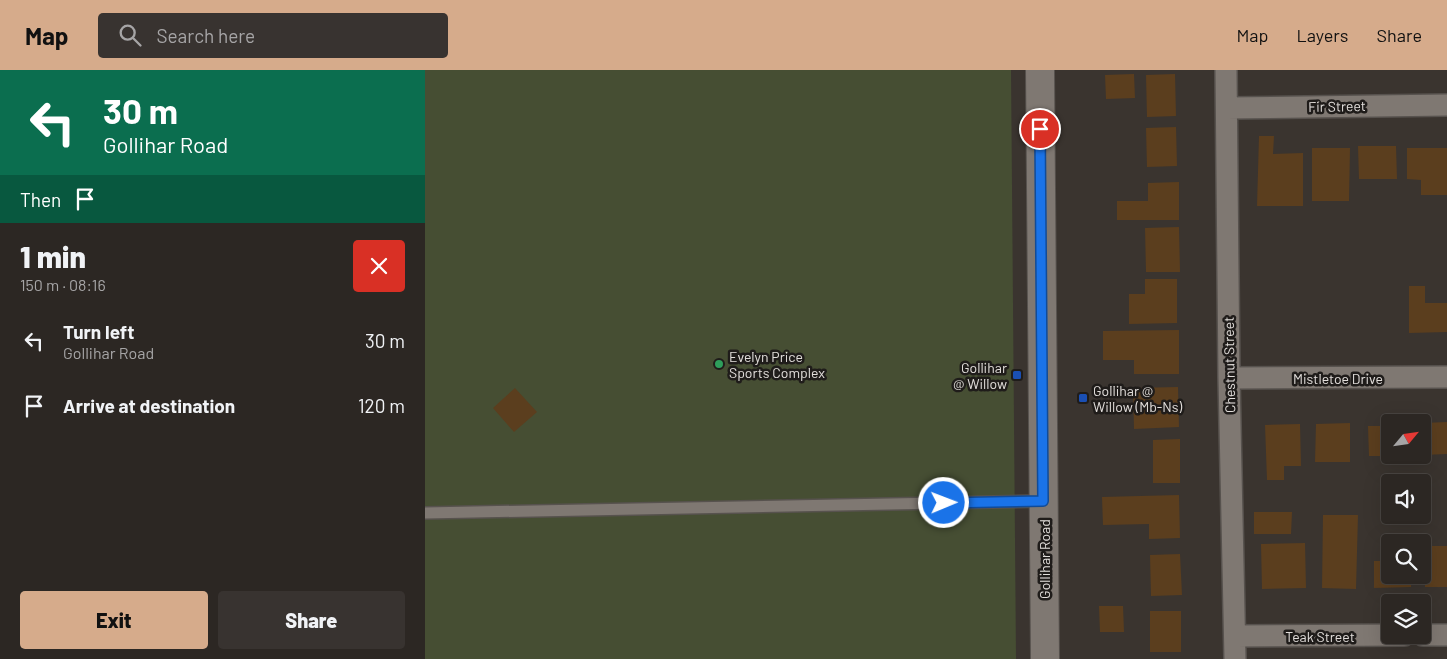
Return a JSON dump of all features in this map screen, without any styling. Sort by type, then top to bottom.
[{"type":"main road","name":"Gollihar Road","points":[[1040,70],[1045,659]]},
{"type":"street","name":"Chestnut Street","points":[[1226,70],[1229,378],[1235,659]]},
{"type":"street","name":"Fir Street","points":[[1227,108],[1447,105]]},
{"type":"street","name":"Mistletoe Drive","points":[[1229,378],[1447,377]]},
{"type":"street","name":"Teak Street","points":[[1235,636],[1381,635]]},
{"type":"street","points":[[1431,635],[1447,635]]},
{"type":"lane","points":[[425,513],[1043,501]]},
{"type":"green space","name":"Evelyn Price Sports Complex","points":[[425,70],[1011,70],[1016,659],[425,659]]},
{"type":"building","points":[[1134,74],[1135,98],[1106,99],[1105,75]]},
{"type":"building","points":[[1175,74],[1176,116],[1147,117],[1146,75]]},
{"type":"building","points":[[1176,127],[1177,166],[1147,167],[1146,128]]},
{"type":"building","points":[[1259,136],[1274,136],[1273,154],[1303,153],[1303,206],[1257,206]]},
{"type":"building","points":[[1358,146],[1396,146],[1397,179],[1359,179]]},
{"type":"building","points":[[1312,148],[1350,148],[1349,201],[1312,201]]},
{"type":"building","points":[[1407,148],[1447,148],[1447,195],[1421,195],[1421,180],[1407,179]]},
{"type":"building","points":[[1179,182],[1179,220],[1117,220],[1117,201],[1148,201],[1148,183]]},
{"type":"building","points":[[1179,227],[1180,272],[1146,272],[1145,228]]},
{"type":"building","points":[[1145,279],[1177,279],[1177,323],[1129,324],[1129,294],[1145,294]]},
{"type":"building","points":[[1409,286],[1425,286],[1425,303],[1447,303],[1447,332],[1409,333]]},
{"type":"building","points":[[1179,330],[1179,374],[1134,374],[1134,360],[1103,360],[1103,331]]},
{"type":"building","points":[[1178,387],[1179,427],[1134,429],[1133,388]]},
{"type":"building","points":[[515,388],[537,412],[514,432],[493,408]]},
{"type":"building","points":[[1447,422],[1447,454],[1431,455],[1431,423]]},
{"type":"building","points":[[1350,423],[1350,462],[1315,462],[1316,424]]},
{"type":"building","points":[[1300,424],[1301,466],[1284,466],[1284,480],[1267,480],[1265,425]]},
{"type":"building","points":[[1368,426],[1381,426],[1381,456],[1369,456]]},
{"type":"building","points":[[1180,439],[1180,483],[1153,483],[1153,440]]},
{"type":"building","points":[[1179,495],[1180,538],[1149,539],[1149,524],[1103,525],[1102,497]]},
{"type":"building","points":[[1254,512],[1292,512],[1291,534],[1254,534]]},
{"type":"building","points":[[1323,515],[1358,515],[1356,589],[1322,588]]},
{"type":"building","points":[[1305,543],[1306,588],[1262,589],[1261,544]]},
{"type":"building","points":[[1431,546],[1447,546],[1447,587],[1425,587],[1425,584],[1431,584]]},
{"type":"building","points":[[1180,554],[1182,595],[1151,596],[1150,555]]},
{"type":"building","points":[[1374,561],[1381,561],[1381,584],[1411,584],[1411,587],[1374,588]]},
{"type":"building","points":[[1099,606],[1123,606],[1124,632],[1100,632]]},
{"type":"building","points":[[1150,611],[1181,611],[1181,652],[1150,652]]},
{"type":"place","name":"Evelyn Price Sports Complex","points":[[719,364]]},
{"type":"place","name":"Gollihar @ Willow","points":[[1017,375]]},
{"type":"place","name":"Gollihar @ Willow (Mb-Ns)","points":[[1083,398]]},
{"type":"route","points":[[944,503],[1043,501],[1040,129]]}]
